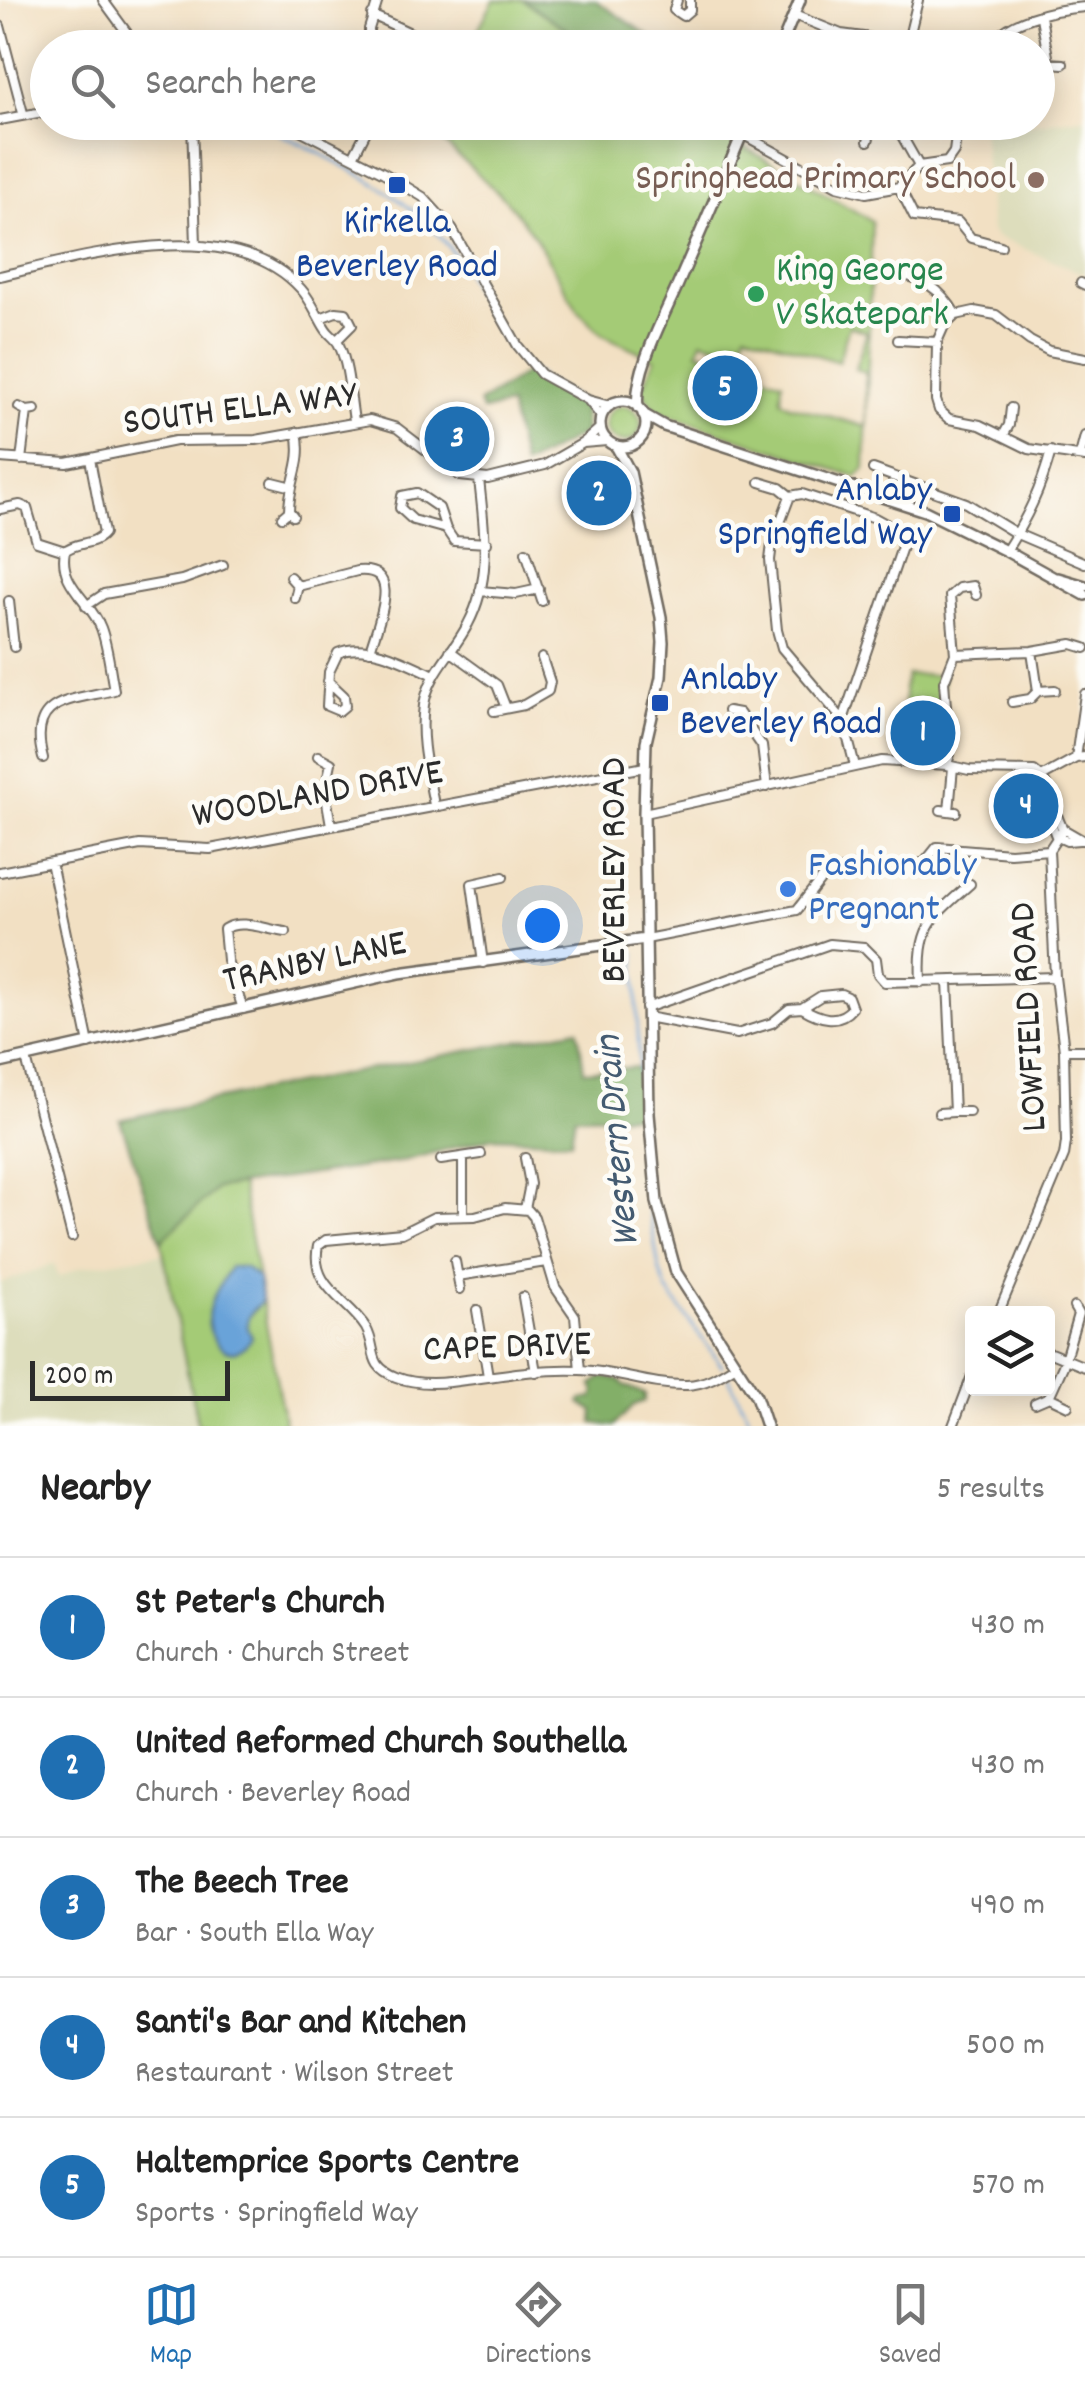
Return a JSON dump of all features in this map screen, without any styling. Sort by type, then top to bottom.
[{"type":"main road","points":[[788,30],[800,0]]},
{"type":"main road","points":[[643,435],[637,396],[641,378],[740,140]]},
{"type":"main road","points":[[641,378],[621,402],[610,406],[601,422],[611,443],[634,444],[643,435],[664,426]]},
{"type":"main road","points":[[621,402],[664,426],[925,511],[1085,596]]},
{"type":"main road","name":"BEVERLEY ROAD","points":[[611,443],[630,472]]},
{"type":"main road","name":"BEVERLEY ROAD","points":[[634,444],[630,472],[663,642],[661,676],[646,742],[644,813],[649,1114],[657,1202],[676,1272],[756,1396],[766,1426]]},
{"type":"main road","points":[[1041,573],[1085,586]]},
{"type":"main road","name":"TRANBY LANE","points":[[0,1063],[399,973],[646,940]]},
{"type":"street","points":[[103,0],[125,30]]},
{"type":"street","points":[[371,30],[378,0]]},
{"type":"street","points":[[677,0],[674,10],[683,16],[690,10],[690,0]]},
{"type":"street","points":[[911,30],[918,0]]},
{"type":"street","points":[[1002,30],[1085,7]]},
{"type":"street","points":[[372,15],[408,30]]},
{"type":"street","points":[[794,15],[831,30]]},
{"type":"street","points":[[1041,18],[1043,30]]},
{"type":"street","points":[[0,26],[22,113]]},
{"type":"street","points":[[1055,63],[1063,64]]},
{"type":"street","points":[[0,120],[30,112]]},
{"type":"street","points":[[193,140],[196,245]]},
{"type":"street","points":[[319,140],[423,197],[452,229],[518,346],[541,374],[588,400],[610,406]]},
{"type":"street","points":[[353,157],[362,140]]},
{"type":"street","points":[[753,140],[836,186],[866,193],[899,188],[918,166],[941,164],[951,158],[956,140]]},
{"type":"street","points":[[904,140],[918,166]]},
{"type":"street","points":[[899,188],[914,217],[959,219],[971,238],[1001,246]]},
{"type":"street","points":[[980,254],[983,243]]},
{"type":"street","points":[[0,276],[102,252],[196,245],[226,248],[272,266],[302,290],[326,332],[337,340],[354,420]]},
{"type":"street","points":[[896,271],[927,281],[944,296],[956,315]]},
{"type":"street","points":[[1085,358],[1049,351],[996,315],[974,311],[956,315],[944,326],[936,342],[936,400],[939,410],[948,418],[1004,434],[1028,449],[1082,456],[1085,436]]},
{"type":"street","points":[[320,318],[346,312],[352,325],[337,340]]},
{"type":"street","points":[[897,339],[936,342]]},
{"type":"street","points":[[434,805],[421,733],[424,701],[434,676],[470,622],[480,591],[487,543],[479,479],[527,472],[582,444],[601,422],[588,400]]},
{"type":"street","points":[[1004,434],[1010,424],[1011,408]]},
{"type":"street","points":[[21,460],[27,409]]},
{"type":"street","name":"SOUTH ELLA WAY","points":[[0,458],[54,463],[90,460],[175,441],[248,440],[354,420],[389,424],[460,476],[479,479]]},
{"type":"street","points":[[288,515],[289,486],[302,453],[298,432]]},
{"type":"street","points":[[582,444],[611,443]]},
{"type":"street","points":[[1006,551],[1041,489],[1051,451]]},
{"type":"street","points":[[43,758],[38,730],[49,710],[66,701],[114,690],[102,632],[69,582],[63,558],[71,546],[99,539],[104,531],[90,460]]},
{"type":"street","points":[[877,473],[966,503],[1017,534],[1085,563]]},
{"type":"street","points":[[274,482],[289,486]]},
{"type":"street","points":[[760,482],[780,488],[790,496],[802,494],[876,518],[896,530],[902,548],[843,720]]},
{"type":"street","points":[[446,529],[404,515],[400,508],[402,496],[416,493],[439,508],[454,541],[487,543]]},
{"type":"street","points":[[790,496],[770,560],[777,630],[782,648],[843,720],[855,766]]},
{"type":"street","points":[[0,510],[20,505],[27,508],[37,542],[65,551]]},
{"type":"street","points":[[526,552],[542,601]]},
{"type":"street","points":[[86,606],[104,594],[182,580],[223,565]]},
{"type":"street","points":[[298,586],[365,570],[379,576],[386,600],[370,651]]},
{"type":"street","points":[[290,577],[298,586]]},
{"type":"street","points":[[295,598],[298,586]]},
{"type":"street","points":[[949,811],[952,798],[944,682],[955,654],[950,596],[959,588],[972,586],[976,596]]},
{"type":"street","points":[[480,591],[516,594],[539,588]]},
{"type":"street","points":[[6,606],[14,648]]},
{"type":"street","points":[[955,654],[1032,651],[1072,644],[1085,648]]},
{"type":"street","points":[[328,681],[330,666],[338,653],[349,648],[410,664],[434,676]]},
{"type":"street","points":[[1032,651],[1038,691]]},
{"type":"street","points":[[450,652],[497,685],[506,708]]},
{"type":"street","points":[[494,711],[524,705],[548,691],[547,661]]},
{"type":"street","points":[[1012,702],[1030,699],[1038,691],[1054,690]]},
{"type":"street","points":[[1038,779],[1080,757],[1085,694]]},
{"type":"street","points":[[727,710],[738,713],[762,746],[767,787]]},
{"type":"street","points":[[318,756],[332,763],[325,791],[330,825]]},
{"type":"street","points":[[644,813],[882,762],[968,770],[1022,770],[1038,779],[1049,824],[1067,841],[1084,840]]},
{"type":"street","name":"WOODLAND DRIVE","points":[[0,872],[140,845],[210,849],[645,767]]},
{"type":"street","points":[[952,798],[966,800]]},
{"type":"street","name":"LOWFIELD ROAD","points":[[1001,1306],[1064,1156],[1064,1050],[1049,850],[1060,833]]},
{"type":"street","points":[[902,869],[925,862],[938,847],[1010,853],[1049,850]]},
{"type":"street","points":[[51,862],[89,1044]]},
{"type":"street","points":[[646,940],[796,910],[824,874],[857,866]]},
{"type":"street","points":[[482,963],[472,884],[503,877]]},
{"type":"street","points":[[921,982],[920,953],[925,929],[968,889]]},
{"type":"street","points":[[243,1008],[228,960],[224,929],[232,924],[246,924],[260,930],[286,932]]},
{"type":"street","points":[[647,1013],[830,944],[864,947],[876,959],[878,974],[885,982],[1056,977]]},
{"type":"street","points":[[948,982],[954,1112]]},
{"type":"street","points":[[647,1013],[737,1034],[772,1023],[789,1010],[802,1008],[821,996],[848,997],[852,1008],[834,1019],[802,1008]]},
{"type":"street","points":[[1064,1050],[1085,1050]]},
{"type":"street","points":[[26,1058],[72,1237]]},
{"type":"street","points":[[939,1113],[969,1112]]},
{"type":"street","points":[[441,1160],[480,1154]]},
{"type":"street","points":[[463,1157],[463,1216],[505,1208],[524,1209],[534,1217],[559,1295],[574,1316],[580,1370]]},
{"type":"street","points":[[524,1209],[530,1190],[526,1158]]},
{"type":"street","name":"CAPE DRIVE","points":[[463,1216],[429,1218],[402,1233],[326,1240],[318,1246],[316,1255],[325,1283],[366,1329],[374,1360],[395,1377],[431,1384],[580,1370],[685,1385],[706,1382],[736,1365]]},
{"type":"street","points":[[456,1262],[460,1289]]},
{"type":"street","points":[[458,1276],[546,1262]]},
{"type":"street","points":[[522,1297],[536,1372]]},
{"type":"street","points":[[477,1310],[488,1376]]},
{"type":"street","points":[[1049,1397],[1079,1311]]},
{"type":"street","points":[[1055,1355],[1085,1367]]},
{"type":"street","points":[[953,1426],[965,1394]]},
{"type":"street","points":[[1035,1402],[1049,1397],[1068,1406]]},
{"type":"shaded area","name":"Springhead Primary School","points":[[1085,117],[1082,273],[996,237],[991,231],[983,140],[1055,140],[1055,120]]},
{"type":"shaded area","points":[[165,1253],[198,1426],[0,1426],[0,1283],[54,1264],[59,1277],[81,1267]]},
{"type":"green space","points":[[494,0],[523,0],[568,30],[478,30]]},
{"type":"green space","points":[[523,0],[595,0],[640,30],[568,30]]},
{"type":"green space","points":[[441,140],[731,140],[872,221],[867,414],[865,372],[855,369],[867,332],[849,326],[838,362],[746,332],[738,352],[702,340],[698,351],[782,381],[781,400],[790,405],[866,427],[865,469],[857,477],[658,412],[641,391],[655,359],[603,335],[579,312],[535,237],[506,200]]},
{"type":"green space","points":[[530,370],[583,402],[585,433],[523,466],[509,405],[482,411],[479,403]]},
{"type":"green space","points":[[623,406],[636,411],[641,424],[636,437],[623,442],[610,437],[605,424],[610,411]]},
{"type":"green space","points":[[907,675],[943,675],[941,698],[947,751],[943,757],[906,755]]},
{"type":"green space","points":[[578,1029],[584,1071],[638,1067],[639,1115],[575,1116],[571,1141],[493,1137],[399,1162],[217,1188],[161,1241],[120,1120]]},
{"type":"green space","points":[[241,1184],[258,1278],[244,1267],[230,1267],[214,1296],[246,1327],[247,1319],[262,1301],[285,1426],[198,1426],[161,1241],[217,1188]]},
{"type":"green space","points":[[602,1377],[620,1380],[645,1394],[645,1401],[634,1405],[614,1426],[593,1423],[594,1411],[580,1403],[593,1398],[592,1385]]},
{"type":"water","points":[[230,1267],[244,1267],[258,1278],[262,1301],[248,1318],[252,1337],[236,1351],[221,1348],[208,1321],[213,1299]]},
{"type":"waterway","points":[[292,140],[359,174],[429,225],[460,262],[499,334],[524,365],[540,377]]},
{"type":"waterway","points":[[547,382],[586,407],[594,417]]},
{"type":"waterway","name":"Western Drain","points":[[635,953],[643,1174],[659,1269],[667,1290],[722,1366]]},
{"type":"waterway","name":"Western Drain","points":[[728,1376],[753,1426]]},
{"type":"place","name":"Springhead Primary School","points":[[1036,180]]},
{"type":"place","name":"Kirkella Beverley Road","points":[[397,185]]},
{"type":"place","name":"King George V Skatepark","points":[[756,294]]},
{"type":"place","name":"Haltemprice Sports Centre","points":[[725,388]]},
{"type":"place","name":"The Beech Tree","points":[[457,439]]},
{"type":"place","name":"United Reformed Church Southella","points":[[599,493]]},
{"type":"place","name":"Anlaby Springfield Way","points":[[952,514]]},
{"type":"place","name":"Anlaby Beverley Road","points":[[660,703]]},
{"type":"place","name":"St Peter's Church","points":[[923,733]]},
{"type":"place","name":"Santi's Bar and Kitchen","points":[[1026,806]]},
{"type":"place","name":"Fashionably Pregnant","points":[[788,889]]}]
